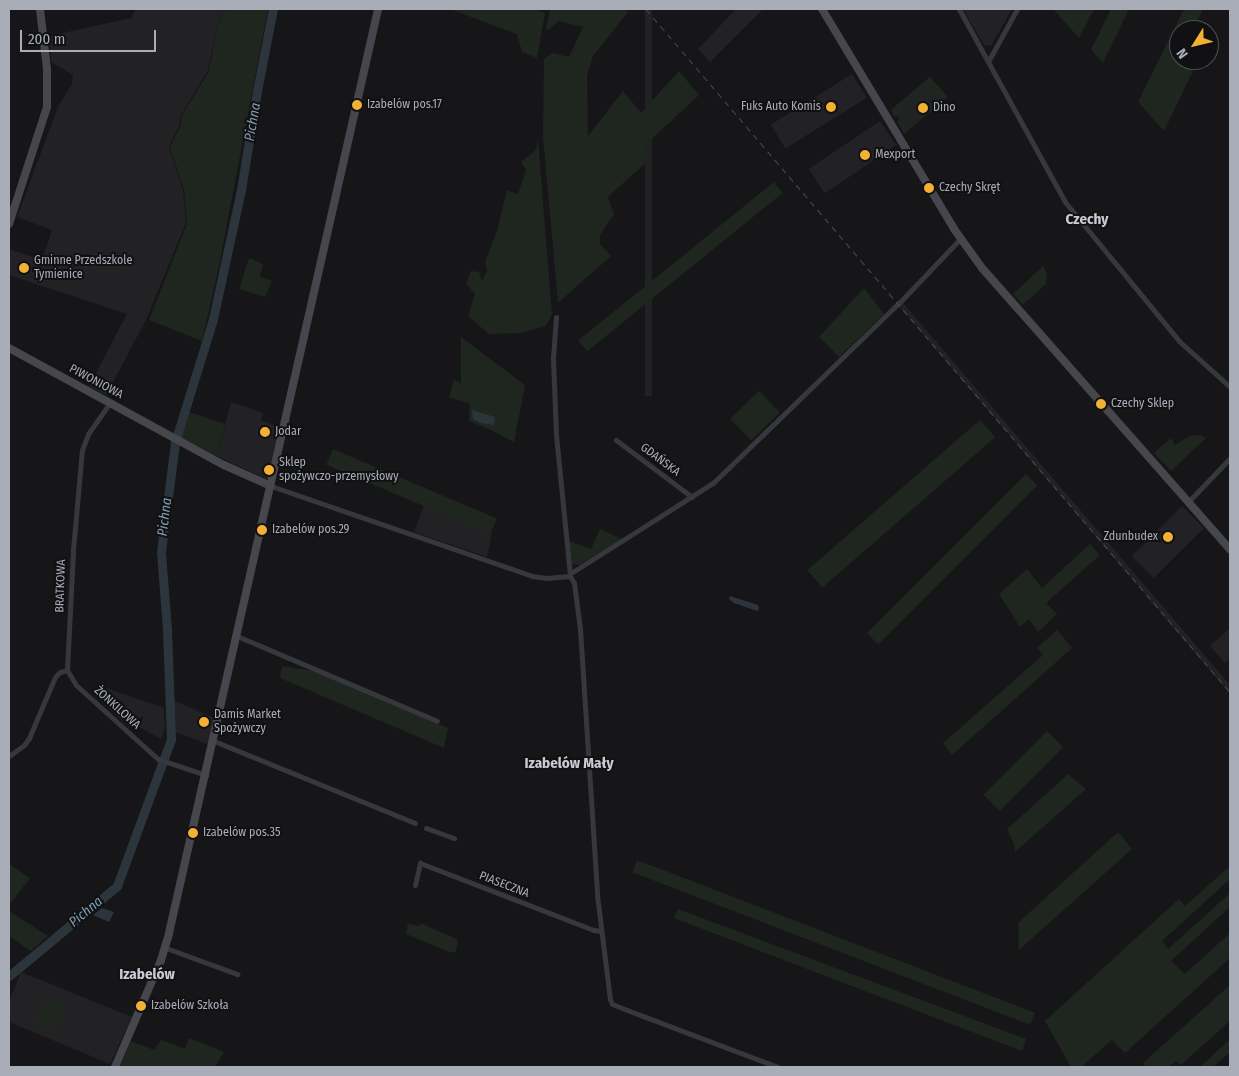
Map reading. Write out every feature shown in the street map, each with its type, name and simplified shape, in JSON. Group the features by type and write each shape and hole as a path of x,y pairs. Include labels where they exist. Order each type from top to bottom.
{"street":[{"path":"9,224 47,108 47,69 40,9"},
{"path":"115,1067 166,948 272,486 378,9"},
{"path":"822,9 960,239 1010,302 1230,549"},
{"path":"958,9 989,60 1052,180 1076,216 1179,341 1230,387"},
{"path":"989,60 1017,9"},
{"path":"272,486 524,574 546,578 570,574 692,497 724,473 898,304 960,239"},
{"path":"556,317 553,358 554,404 570,574 574,583 580,629 601,930 612,1004 778,1067"},
{"name":"PIWONIOWA","path":"9,348 224,465 272,486"},
{"name":"BRATKOWA","path":"67,670 73,550 82,450 88,434 110,402"},
{"name":"GDAŃSKA","path":"616,440 692,497"},
{"path":"1188,502 1230,458"},
{"path":"237,636 437,721"},
{"path":"9,756 24,745 29,738 55,677 60,672 67,670"},
{"name":"ŻONKILOWA","path":"67,670 76,685 158,759 206,775"},
{"path":"214,742 415,823"},
{"path":"426,828 454,838"},
{"name":"PIASECZNA","path":"415,885 420,863 594,930 601,930"},
{"path":"166,948 237,974"}],"shaded area":[{"path":"136,9 225,9 217,28 208,70 180,117 180,124 169,147 183,189 186,223 146,320 106,395 89,386 127,314 9,275 9,249 42,260 52,230 17,217 58,107 72,84 73,75 51,62 49,36 131,18"},
{"path":"225,9 268,9 219,266 202,341 149,320 187,224 184,189 170,147 181,125 181,117 209,71 217,28"},
{"path":"450,9 534,9 545,13 537,58 522,52 517,34"},
{"path":"550,9 625,9 628,12 593,56 587,76 588,136 623,91 641,113 679,71 699,95 644,146 650,159 608,197 614,214 600,235 600,244 611,256 558,303 543,137 544,59 552,53 569,57 583,27 559,21 548,30 546,29"},
{"path":"645,9 652,9 652,396 645,396"},
{"path":"736,9 763,9 710,62 698,49"},
{"path":"963,9 1012,9 991,46 984,45"},
{"path":"1053,9 1094,9 1079,38"},
{"path":"1111,9 1129,9 1103,63 1091,50"},
{"path":"1184,9 1203,9 1198,20 1179,20"},
{"path":"1169,39 1169,70 1193,71 1164,131 1138,102"},
{"path":"852,74 867,98 785,149 771,125"},
{"path":"930,77 947,97 908,129 892,109"},
{"path":"930,77 948,97 904,134 897,121 900,119 909,128 938,101 931,90 925,89 911,102 908,100 901,106 901,111 896,116 894,117 891,110"},
{"path":"880,121 896,145 825,193 809,169"},
{"path":"538,139 552,314 546,326 520,333 489,334 468,316 475,294 466,283 471,271 479,272 482,281 487,271 485,262 497,231 507,190 518,194 526,170 521,162 536,150"},
{"path":"774,182 783,193 587,351 578,341"},
{"path":"249,258 263,264 260,277 272,281 265,297 239,289"},
{"path":"1043,266 1047,273 1046,284 1023,305 1013,294"},
{"path":"864,288 884,314 839,357 819,337"},
{"path":"903,303 1230,685 1230,694 899,306"},
{"path":"461,337 525,385 514,442 469,421 470,404 449,397 454,380 461,383"},
{"path":"759,391 780,413 751,440 730,419"},
{"path":"231,402 263,413 261,420 279,427 269,478 266,479 217,456"},
{"path":"472,410 495,417 494,425 480,423 473,419"},
{"path":"187,411 225,424 217,456 180,437"},
{"path":"980,420 995,437 822,588 807,570"},
{"path":"1201,435 1206,438 1171,471 1154,453 1171,438 1175,445 1190,436"},
{"path":"333,449 497,519 490,534 326,465"},
{"path":"1026,474 1037,485 878,644 867,633"},
{"path":"424,505 492,533 487,557 414,532"},
{"path":"1182,506 1204,528 1154,578 1132,556"},
{"path":"600,529 622,539 579,565 572,564 569,541 591,549"},
{"path":"1090,544 1100,555 1046,603 1057,614 1038,632 1029,619 1020,627 999,594 1027,569 1042,588"},
{"path":"730,596 758,605 759,609 757,611 734,603 729,599"},
{"path":"1230,628 1230,658 1225,663 1210,646"},
{"path":"1057,630 1072,648 952,755 943,743 1043,655 1037,648"},
{"path":"282,666 314,671 448,728 444,748 280,678"},
{"path":"103,687 164,708 165,729 161,739 137,726 130,728 102,702"},
{"path":"171,699 214,718 208,744 172,731"},
{"path":"1047,731 1063,747 1000,811 983,795"},
{"path":"1068,774 1086,789 1015,852 1014,844 1007,829"},
{"path":"1118,832 1132,849 1019,950 1018,923"},
{"path":"637,860 1035,1013 1030,1025 632,872"},
{"path":"9,864 30,878 9,905"},
{"path":"1230,866 1230,879 1162,941 1168,949 1230,893 1230,907 1171,961 1185,974 1230,933 1230,958 1125,1053 1112,1040 1081,1067 1071,1067 1045,1021 1179,899 1185,906"},
{"path":"102,908 114,912 109,922 93,915"},
{"path":"678,909 1026,1039 1022,1051 674,918"},
{"path":"9,911 48,936 31,951 9,936"},
{"path":"408,923 417,926 423,924 458,940 456,951 452,953 406,934"},
{"path":"21,972 132,1017 110,1064 9,1022 9,1001"},
{"path":"1230,985 1230,1021 1181,1065 1176,1061 1168,1067 1146,1067 1143,1063"},
{"path":"45,997 65,1006 53,1033 33,1024"},
{"path":"189,1038 224,1052 215,1067 120,1067 131,1041 154,1050 161,1040 185,1049"},
{"path":"1230,1039 1230,1052 1213,1067 1200,1067"}],"waterway":[{"name":"Pichna","path":"9,976 117,886 171,739 167,630 161,552 175,442 213,319 241,190 273,9"}],"railway":[{"path":"646,9 1230,692"}],"place":[{"name":"Izabelów pos.17","path":"357,105"},
{"name":"Fuks Auto Komis","path":"831,107"},
{"name":"Dino","path":"923,108"},
{"name":"Mexport","path":"865,155"},
{"name":"Czechy Skręt","path":"929,188"},
{"name":"Gminne Przedszkole Tymienice","path":"24,268"},
{"name":"Czechy Sklep","path":"1101,404"},
{"name":"Jodar","path":"265,432"},
{"name":"Sklep spożywczo-przemysłowy","path":"269,470"},
{"name":"Izabelów pos.29","path":"262,530"},
{"name":"Zdunbudex","path":"1168,537"},
{"name":"Damis Market Spożywczy","path":"204,722"},
{"name":"Izabelów pos.35","path":"193,833"},
{"name":"Izabelów Szkoła","path":"141,1006"}],"district":[{"name":"Czechy","path":"1087,220"},
{"name":"Izabelów Mały","path":"569,764"},
{"name":"Izabelów","path":"147,975"}]}
